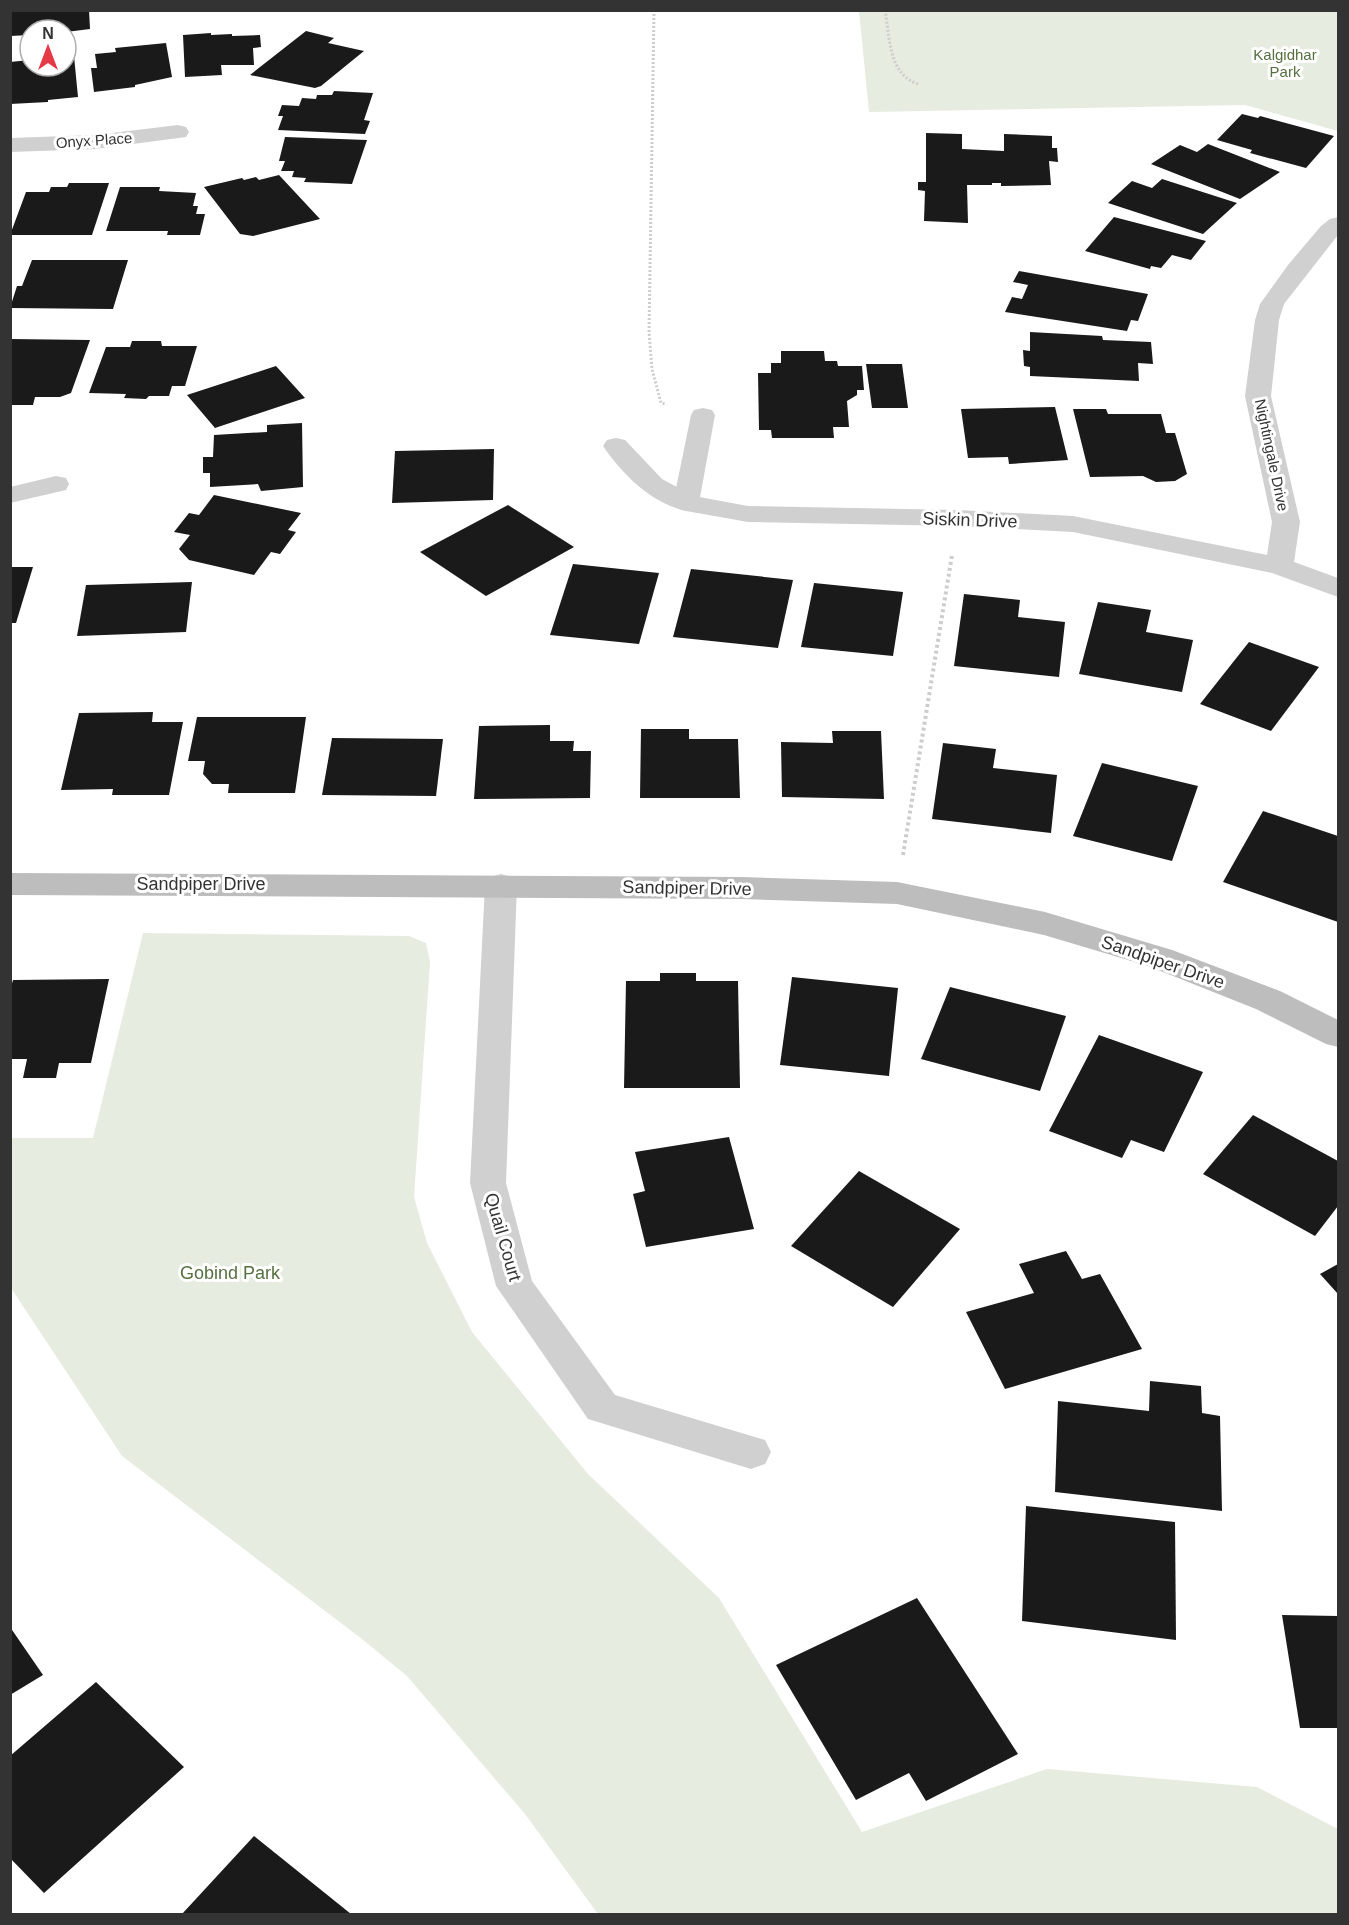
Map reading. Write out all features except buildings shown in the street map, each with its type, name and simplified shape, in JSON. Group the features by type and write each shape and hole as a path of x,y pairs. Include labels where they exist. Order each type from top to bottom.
{"street":[{"name":"Onyx Place","path":"10,144 95,142 178,132"},
{"name":"Nightingale Drive","path":"1279,566 1286,522 1258,396 1267,320 1272,304 1297,270 1329,231 1338,224"},
{"name":"Siskin Drive","path":"616,446 652,485 686,503 748,514 958,518 1073,524 1279,566 1338,588"},
{"path":"10,495 56,484"},
{"name":"Sandpiper Drive","path":"10,884 501,885 742,888 897,894 1045,924 1160,958 1268,1000 1338,1035"},
{"name":"Quail Court","path":"501,885 488,1183 515,1286 603,1407 751,1452"}],"lane":[{"path":"686,503 703,415"}],"path":[{"path":"654,10 649,332 652,369 661,403 703,415"},
{"path":"885,10 895,65 906,80 918,84"},
{"path":"897,894 958,518"}],"green space":[{"name":"Kalgidhar Park","path":"859,11 1338,11 1338,131 1245,105 869,112"},
{"name":"Gobind Park","path":"143,933 409,936 426,943 430,962 414,1197 427,1243 472,1332 588,1474 719,1598 862,1832 1047,1769 1257,1787 1338,1829 1338,1914 598,1914 525,1814 407,1676 122,1456 11,1288 11,1138 93,1138"}]}
